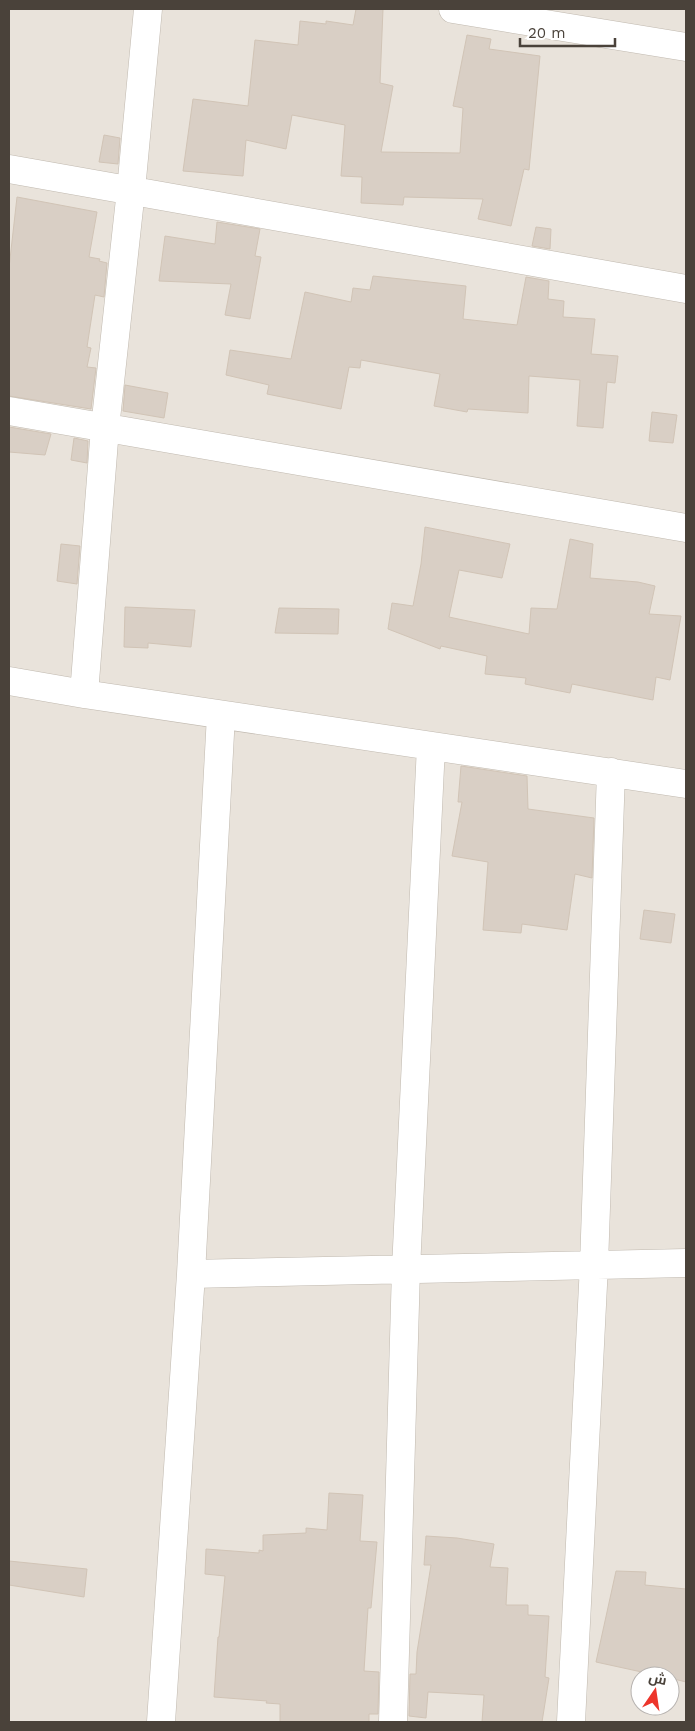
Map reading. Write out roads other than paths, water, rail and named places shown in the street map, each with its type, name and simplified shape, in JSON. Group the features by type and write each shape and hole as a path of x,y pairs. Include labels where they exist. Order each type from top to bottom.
{"street":[{"path":"84,694 105,428 131,190 148,9"},
{"path":"453,9 686,47"},
{"path":"9,169 686,289"},
{"path":"9,411 686,528"},
{"path":"9,681 221,715 686,784"},
{"path":"161,1722 191,1274 221,715"},
{"path":"393,1722 406,1269 431,746"},
{"path":"571,1722 594,1265 612,772"},
{"path":"191,1274 686,1263"}]}
